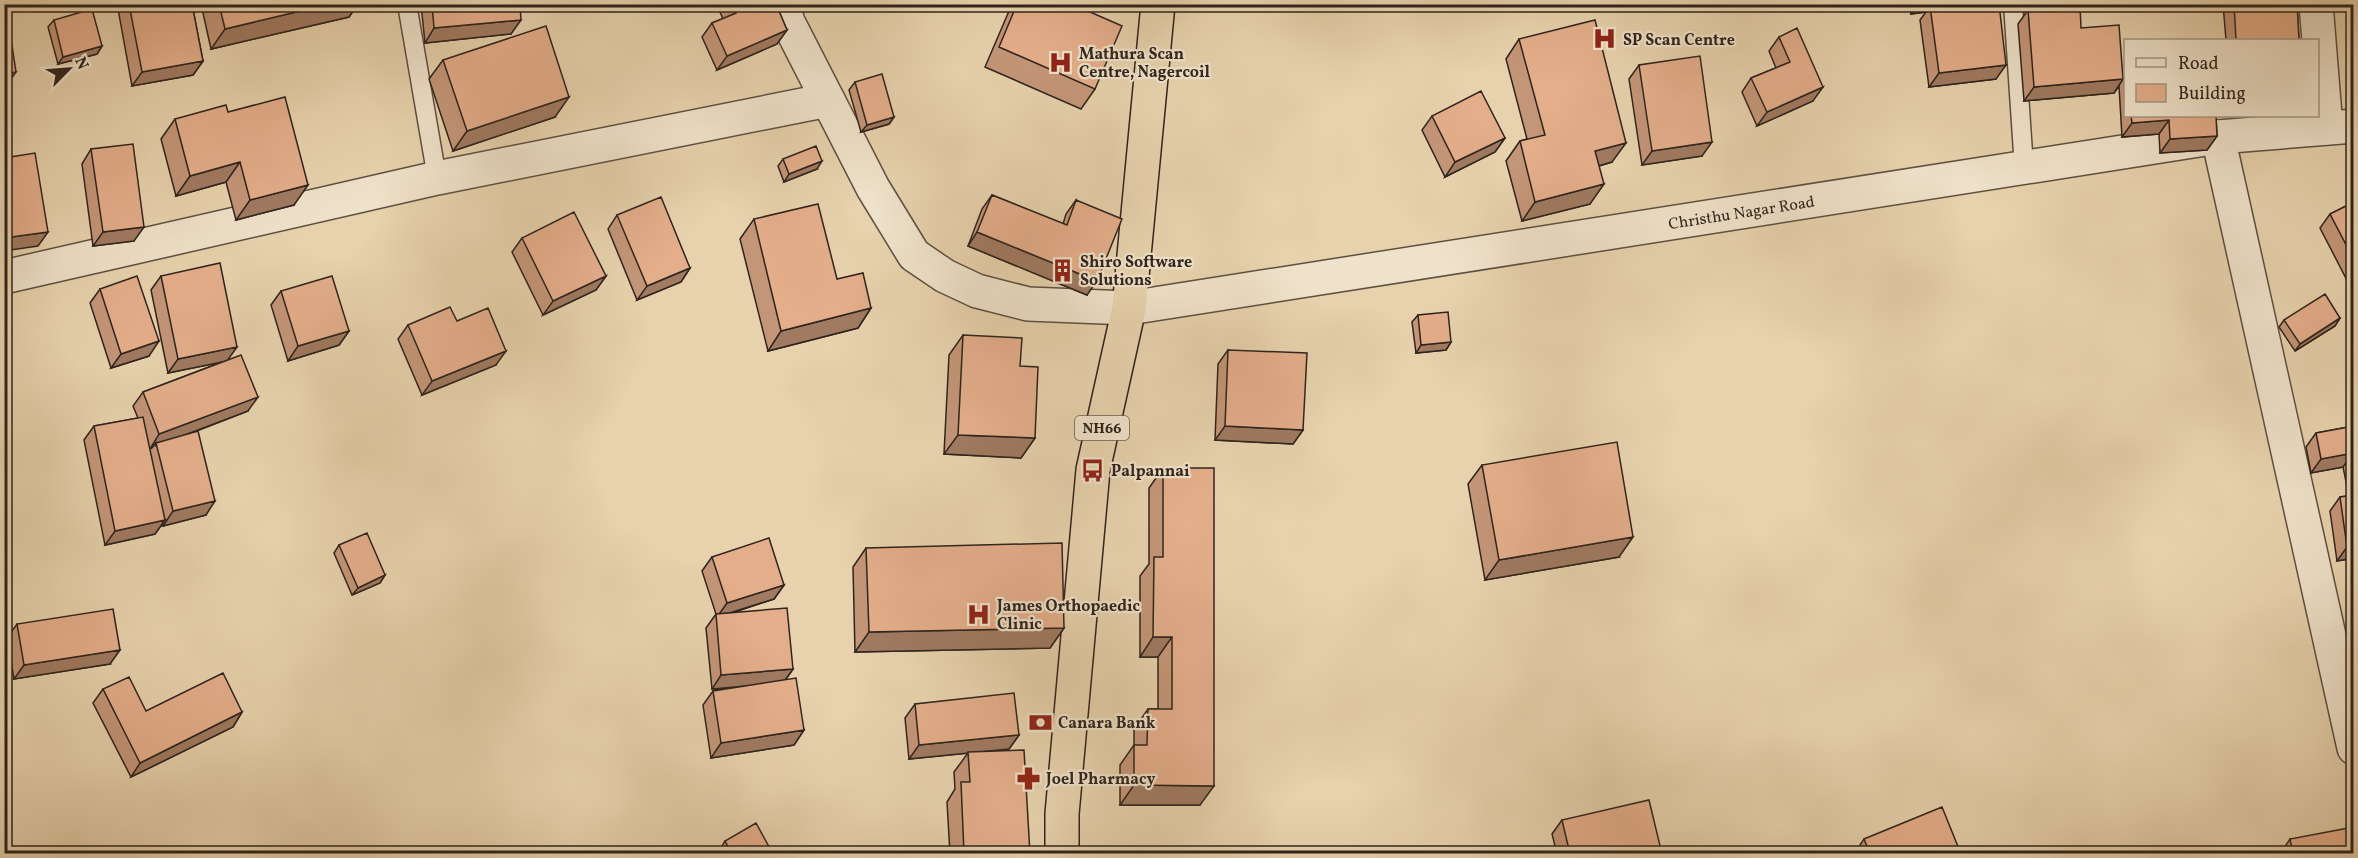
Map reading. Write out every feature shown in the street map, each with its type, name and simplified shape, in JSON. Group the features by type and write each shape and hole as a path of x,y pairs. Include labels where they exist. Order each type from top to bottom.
{"highway":[{"name":"NH66","path":"1062,854 1062,814 1093,470 1129,309 1158,4"}],"street":[{"name":"Christhu Nagar Road","path":"783,4 788,22 873,188 914,255 945,276 977,291 1028,304 1129,309 2218,137 2340,127"},
{"path":"2316,4 2340,127"},
{"path":"4,277 437,178 828,100"},
{"path":"2218,137 2354,748"}],"lane":[{"path":"407,4 437,178"},
{"path":"2013,4 2024,168"}],"building":[{"path":"129,4 192,4 203,61 142,72"},
{"path":"219,4 330,4 225,29"},
{"path":"432,4 520,4 521,20 434,28"},
{"path":"732,4 776,4 787,30 727,56 712,23 736,13"},
{"path":"1017,4 1072,4 1122,26 1095,89 999,47"},
{"path":"1999,4 2006,65 1939,73 1930,6"},
{"path":"2234,4 2297,4 2299,39 2236,39"},
{"path":"2080,6 2081,28 2119,25 2123,79 2034,87 2028,10"},
{"path":"92,9 102,46 63,57 54,20"},
{"path":"8,19 16,72 4,74 4,20"},
{"path":"1595,20 1626,143 1595,151 1604,184 1535,202 1520,141 1545,135 1519,39"},
{"path":"546,26 569,97 467,131 443,60"},
{"path":"1797,28 1823,87 1767,112 1751,78 1790,62 1779,37"},
{"path":"1700,56 1712,142 1652,151 1639,65"},
{"path":"882,74 894,117 867,125 855,82"},
{"path":"1481,91 1505,138 1455,162 1432,116"},
{"path":"285,97 308,185 250,200 240,162 190,176 175,119 226,105 228,112"},
{"path":"2131,117 2216,117 2217,136 2170,139 2169,120 2132,123"},
{"path":"133,144 144,227 103,232 91,149"},
{"path":"816,146 822,161 789,174 783,159"},
{"path":"35,153 48,232 4,238 4,158"},
{"name":"Shiro Software Solutions","path":"992,195 1067,225 1076,200 1122,219 1097,281 977,232"},
{"path":"661,197 690,268 647,286 617,215"},
{"path":"2354,202 2354,260 2330,214"},
{"path":"818,204 837,279 863,273 871,308 781,331 754,219"},
{"path":"574,212 606,276 553,301 522,238"},
{"path":"220,263 237,347 178,359 161,276"},
{"path":"137,276 159,341 121,354 100,289"},
{"path":"332,276 349,331 298,346 281,291"},
{"path":"2325,294 2340,318 2300,344 2284,320"},
{"path":"450,307 457,321 488,308 506,351 432,381 408,325"},
{"path":"1448,312 1451,342 1421,345 1418,315"},
{"path":"963,335 1022,338 1020,366 1038,367 1035,438 958,435"},
{"path":"1228,350 1307,353 1303,430 1225,426"},
{"path":"241,355 258,397 159,434 143,392"},
{"path":"143,417 165,520 115,531 94,426"},
{"path":"2354,426 2354,456 2353,453 2321,459 2316,433"},
{"path":"198,431 215,501 173,511 156,443"},
{"path":"1617,442 1633,537 1499,560 1482,465"},
{"path":"1163,468 1214,468 1214,786 1134,785 1134,745 1147,745 1148,709 1172,709 1172,637 1153,637 1154,557 1163,557"},
{"path":"2354,495 2354,546 2347,547 2340,497"},
{"path":"367,533 385,575 358,588 339,545"},
{"path":"769,538 784,585 727,603 712,557"},
{"path":"1062,543 1064,628 869,632 866,548"},
{"path":"787,608 793,669 721,675 716,614"},
{"path":"113,609 120,650 24,665 17,624"},
{"path":"223,673 242,712 140,763 103,689 129,677 146,711"},
{"path":"796,678 804,730 721,743 713,691"},
{"path":"1014,693 1019,735 919,745 915,704"},
{"path":"1024,750 1030,854 964,854 961,782 970,782 968,752"},
{"path":"1649,800 1662,854 1570,854 1562,820"},
{"path":"1942,807 1961,854 1870,854 1864,839"},
{"path":"756,823 773,854 732,854 725,841"},
{"path":"2354,827 2354,854 2293,854 2290,839"}],"place":[{"name":"SP Scan Centre","path":"1605,39"},
{"name":"Mathura Scan Centre, Nagercoil","path":"1061,62"},
{"name":"Shiro Software Solutions","path":"1062,270"},
{"name":"Palpannai","path":"1093,470"},
{"name":"James Orthopaedic Clinic","path":"979,614"},
{"name":"Canara Bank","path":"1040,722"},
{"name":"Joel Pharmacy","path":"1028,778"}]}
